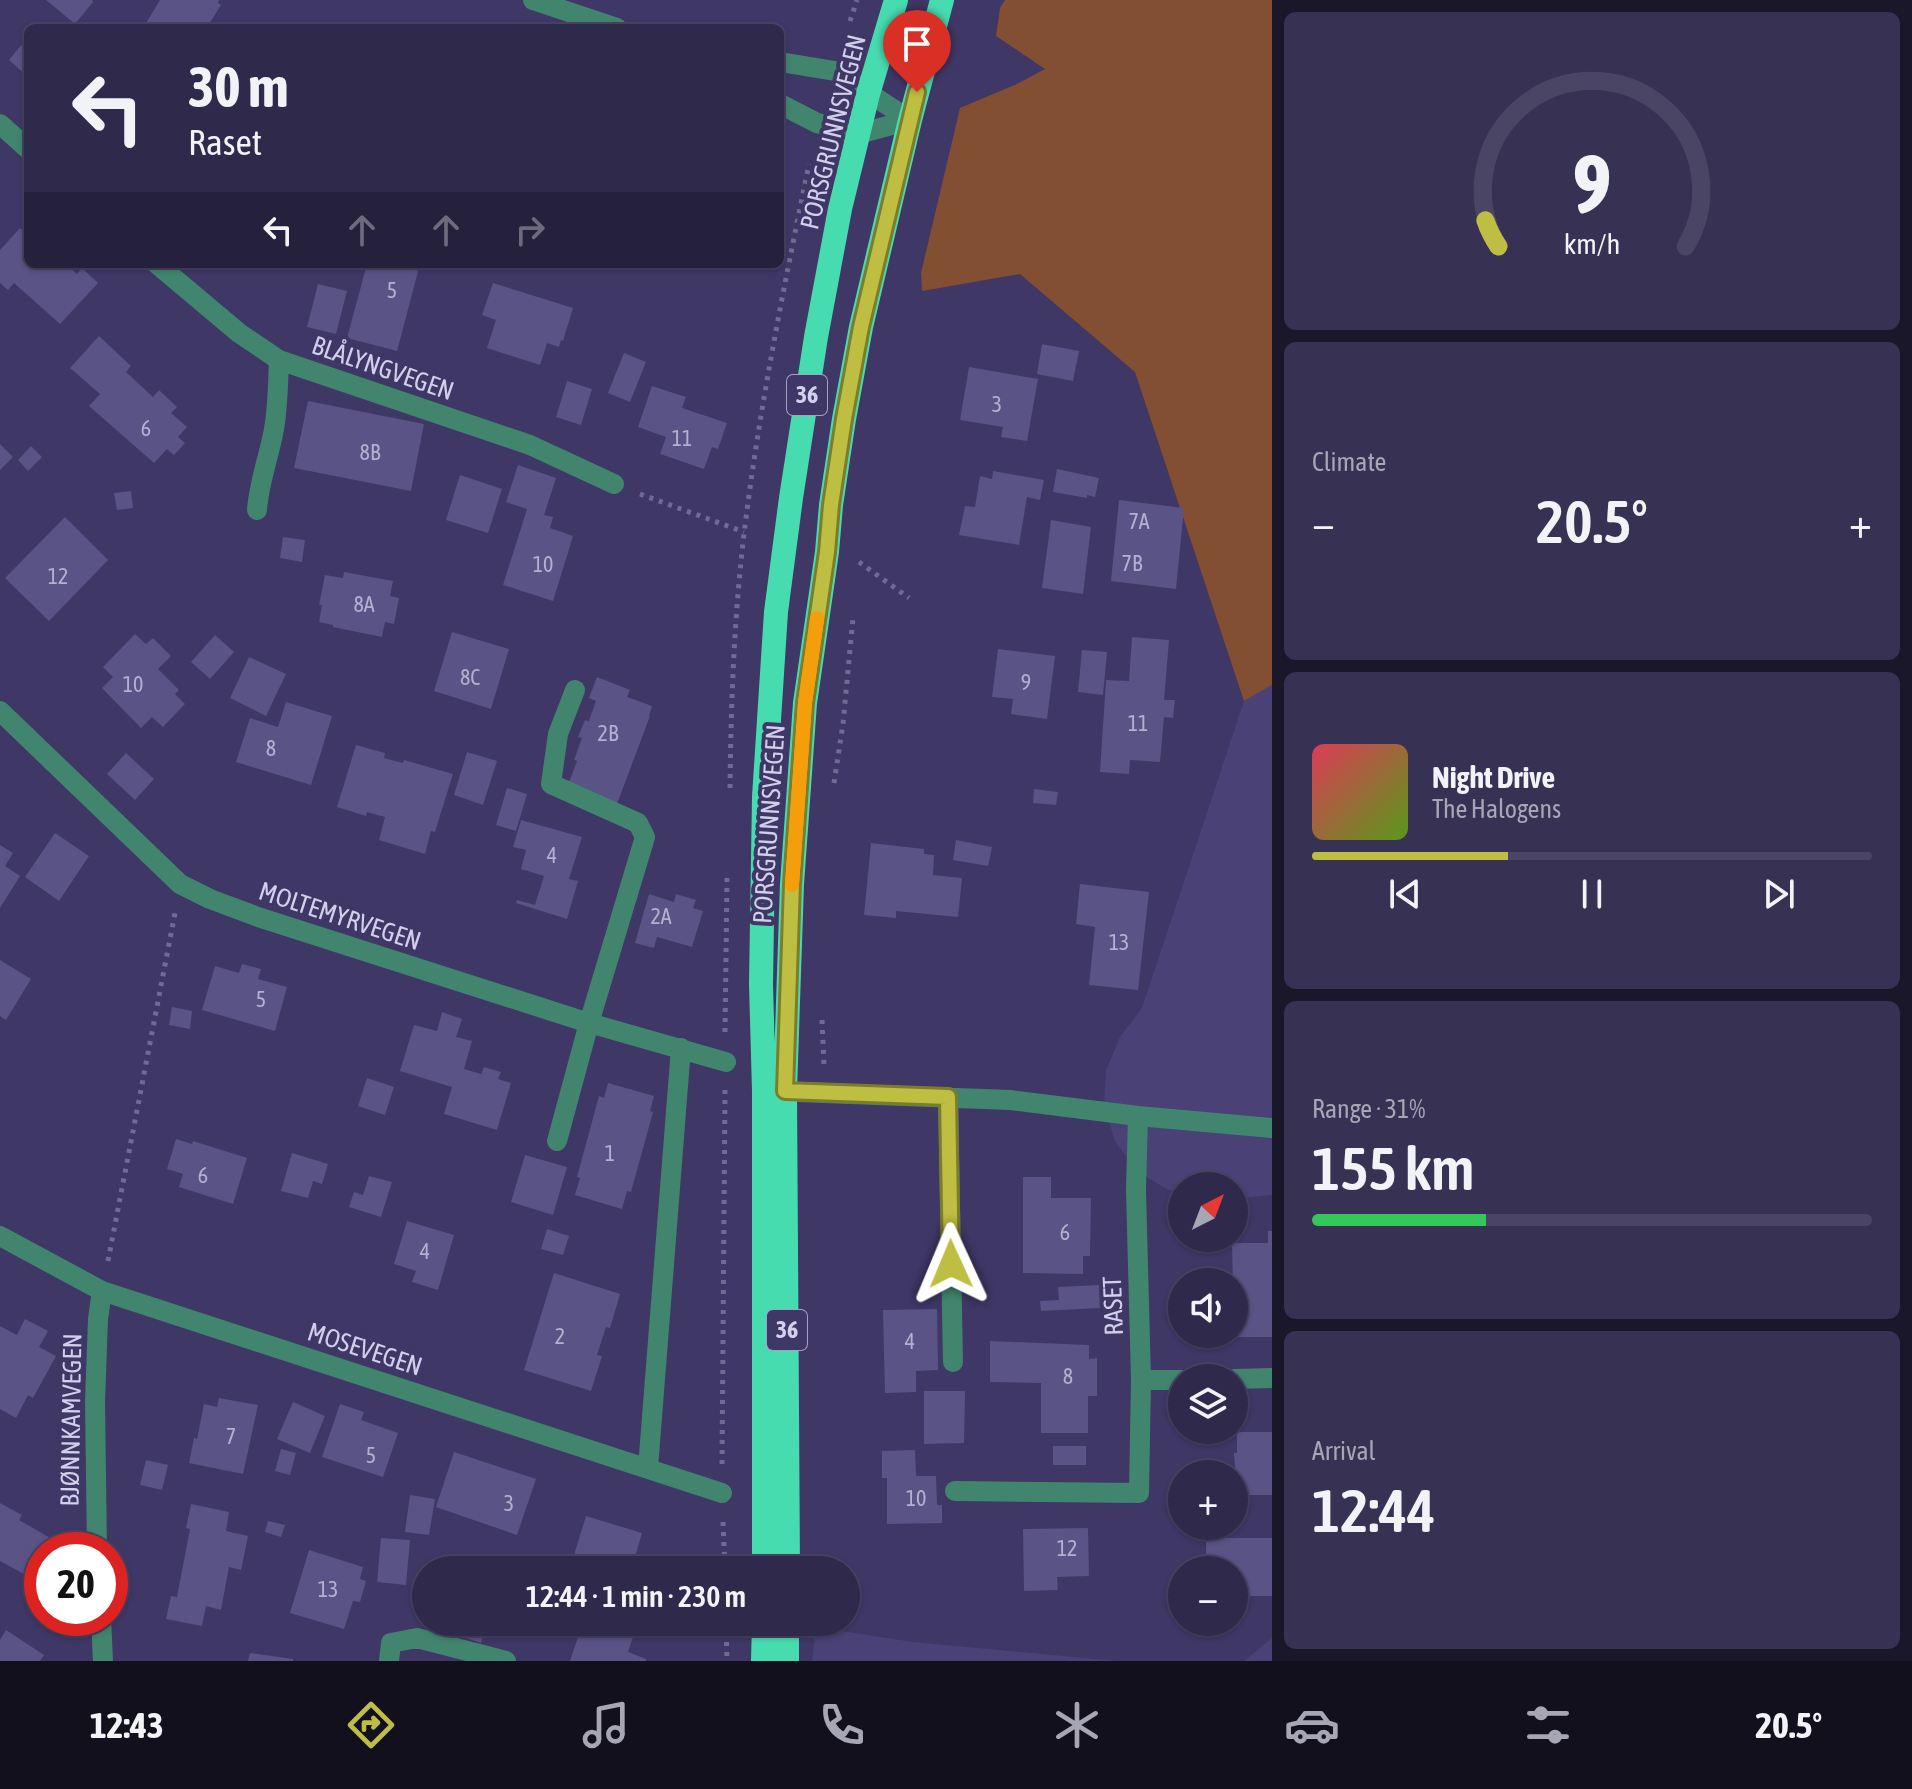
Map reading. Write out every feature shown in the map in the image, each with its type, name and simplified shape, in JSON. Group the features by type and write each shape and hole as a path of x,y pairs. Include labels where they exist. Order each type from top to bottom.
{"highway":[{"name":"PORSGRUNNSVEGEN","path":"788,1556 775,1091 761,984 764,797 776,612 816,337 840,209 868,94 896,0"},
{"name":"PORSGRUNNSVEGEN","path":"764,1556 775,1091 805,703 831,505 861,327 942,0"},
{"path":"763,1661 764,1636"},
{"path":"787,1636 787,1661"}],"street":[{"path":"533,0 605,24"},
{"path":"784,63 835,71 910,120"},
{"path":"784,106 817,123 858,134 910,120"},
{"path":"0,124 24,145"},
{"name":"BLÅLYNGVEGEN","path":"162,268 239,333 279,360 530,445 614,484"},
{"path":"257,510 258,489 277,409 279,360"},
{"path":"557,1141 645,837 638,823 551,784 558,734 575,690"},
{"name":"MOLTEMYRVEGEN","path":"0,711 180,884 210,899 589,1023 726,1062"},
{"path":"648,1468 681,1048"},
{"path":"775,1091 1010,1100 1272,1128"},
{"path":"948,1097 953,1362"},
{"name":"RASET","path":"955,1491 1139,1493 1138,1116"},
{"name":"MOSEVEGEN","path":"0,1236 102,1291 722,1493"},
{"name":"BJØNNKAMVEGEN","path":"97,1532 95,1402 102,1291"},
{"path":"1248,1379 1272,1378"},
{"path":"1141,1380 1168,1380"},
{"path":"102,1636 103,1661"},
{"path":"390,1652 417,1638 506,1661"}],"path":[{"path":"850,21 857,0"},
{"path":"614,484 744,532"},
{"path":"857,577 861,550"},
{"path":"859,562 909,598"},
{"path":"834,787 854,606"},
{"path":"102,1291 180,884"},
{"path":"822,1017 824,1093"},
{"path":"726,1636 727,1661"}],"shaded area":[{"path":"1005,0 1272,0 1272,685 1244,701 1135,372 1020,274 922,291 921,273 960,108 1045,69 996,36 1000,8"},
{"path":"1272,685 1272,1195 1248,1198 1248,1172 1168,1172 1168,1190 1137,1171 1115,1141 1104,1107 1106,1070 1120,1037 1142,1008 1244,701"},
{"path":"860,1634 913,1642 1117,1661 812,1661 815,1636"},
{"path":"1272,1638 1272,1661 1244,1661"}],"building":[{"path":"46,0 92,0 93,2 75,24"},
{"path":"160,0 219,0 221,5 209,24 145,24"},
{"path":"24,42 24,73 9,60"},
{"path":"20,228 24,231 24,268 70,268 77,274 82,268 98,283 60,324 14,283 8,290 0,283 0,250"},
{"path":"366,268 419,268 397,351 347,338"},
{"path":"493,283 573,308 563,341 559,347 547,343 540,365 487,348 496,320 482,315"},
{"path":"318,284 347,291 336,334 307,327"},
{"path":"99,336 131,366 126,372 153,397 159,390 177,407 171,413 187,427 178,437 185,443 174,455 167,449 154,463 89,406 100,394 70,368"},
{"path":"1042,344 1079,351 1073,381 1037,374"},
{"path":"624,353 646,362 630,402 608,393"},
{"path":"969,367 1038,379 1027,441 1001,437 1003,427 960,420"},
{"path":"567,381 592,389 581,425 556,417"},
{"path":"652,386 686,397 682,408 727,423 718,449 712,447 704,469 660,454 666,437 638,427"},
{"path":"308,401 424,424 411,491 294,468"},
{"path":"0,444 13,457 0,470"},
{"path":"31,446 42,457 28,471 18,460"},
{"path":"518,465 556,478 544,515 553,517 550,528 573,536 553,601 503,585 527,509 506,502"},
{"path":"1057,469 1099,478 1095,497 1053,492"},
{"path":"993,471 1044,480 1040,500 1027,497 1019,545 959,535 965,506 975,507 980,476 992,479"},
{"path":"460,475 502,489 488,533 446,520"},
{"path":"131,491 133,508 117,510 114,493"},
{"path":"1119,500 1184,508 1176,589 1111,581"},
{"path":"65,517 108,560 49,621 5,578"},
{"path":"1051,520 1091,527 1083,594 1042,588"},
{"path":"283,537 305,540 302,562 280,558"},
{"path":"344,572 393,581 390,596 399,598 394,624 385,622 382,637 319,622 325,575 343,578"},
{"path":"452,632 509,649 491,709 434,691"},
{"path":"135,634 146,644 153,638 171,656 158,669 179,690 175,694 185,704 163,727 152,717 141,728 102,688 113,677 103,667"},
{"path":"215,635 234,652 210,679 191,662"},
{"path":"1132,637 1169,640 1164,700 1175,700 1173,718 1164,717 1160,762 1130,760 1129,774 1100,772 1106,680 1129,681"},
{"path":"998,649 1055,656 1047,719 1011,714 1013,699 992,697"},
{"path":"1082,650 1107,652 1103,695 1078,692"},
{"path":"249,657 286,674 266,716 230,698"},
{"path":"597,677 630,690 627,697 652,706 617,804 568,785 582,738 578,737 585,720 589,721 596,701 589,698"},
{"path":"286,702 332,716 311,785 236,762 250,718 278,727"},
{"path":"356,745 385,753 384,758 403,763 404,760 453,774 425,854 379,840 385,817 367,812 366,816 337,807"},
{"path":"467,752 497,761 483,805 454,795"},
{"path":"126,753 154,779 135,800 107,774"},
{"path":"507,788 527,794 516,831 496,825"},
{"path":"1034,789 1058,792 1056,805 1033,803"},
{"path":"521,820 582,837 569,879 578,881 567,919 516,903 517,900 535,905 544,876 521,869 526,850 513,847"},
{"path":"55,833 89,856 59,901 25,877"},
{"path":"956,840 992,847 988,866 953,860"},
{"path":"871,843 924,849 924,854 934,855 933,875 962,878 958,917 896,911 896,918 864,915"},
{"path":"0,845 13,853 5,866 20,876 0,908"},
{"path":"1080,884 1149,892 1138,990 1089,985 1095,927 1076,924"},
{"path":"649,894 674,902 676,894 696,900 693,908 703,911 692,947 657,937 654,948 635,943"},
{"path":"0,960 31,979 6,1020 0,1016"},
{"path":"242,964 261,969 258,979 287,987 275,1031 202,1010 215,966 239,973"},
{"path":"172,1007 192,1011 190,1029 169,1025"},
{"path":"442,1012 462,1019 456,1037 472,1041 464,1069 481,1074 484,1067 501,1072 498,1079 511,1083 497,1130 444,1114 452,1087 400,1071 414,1025 437,1031"},
{"path":"367,1078 394,1087 385,1115 358,1106"},
{"path":"608,1083 654,1096 650,1111 653,1112 631,1192 627,1191 622,1209 575,1195 599,1096 604,1098"},
{"path":"176,1139 192,1144 193,1141 247,1158 233,1204 179,1187 183,1174 167,1169"},
{"path":"292,1153 328,1164 322,1184 313,1181 308,1198 281,1191"},
{"path":"525,1155 567,1167 553,1215 511,1202"},
{"path":"369,1176 392,1182 381,1217 349,1207 354,1192 363,1195"},
{"path":"1023,1177 1051,1177 1051,1198 1091,1198 1090,1256 1083,1256 1083,1274 1023,1273"},
{"path":"407,1221 454,1235 438,1290 412,1282 416,1271 394,1264"},
{"path":"547,1229 569,1236 563,1255 541,1249"},
{"path":"1268,1231 1272,1231 1272,1337 1248,1337 1248,1268 1233,1268 1232,1252 1248,1252 1248,1243 1268,1243"},
{"path":"554,1273 620,1294 610,1328 606,1327 597,1355 602,1356 591,1391 524,1370"},
{"path":"1099,1285 1100,1308 1041,1311 1040,1301 1059,1300 1058,1287"},
{"path":"937,1309 938,1370 916,1371 916,1392 885,1393 883,1310"},
{"path":"25,1319 48,1331 39,1347 56,1356 33,1398 28,1395 16,1418 0,1409 0,1326 17,1335"},
{"path":"990,1341 1089,1345 1089,1359 1097,1358 1097,1396 1088,1396 1088,1433 1041,1433 1041,1383 990,1382"},
{"path":"924,1391 965,1391 964,1443 924,1444"},
{"path":"219,1398 258,1405 243,1474 189,1463 204,1404 217,1407"},
{"path":"293,1402 325,1416 310,1453 277,1439"},
{"path":"340,1404 364,1412 361,1420 398,1433 383,1477 322,1457"},
{"path":"1248,1432 1272,1432 1272,1495 1248,1495 1248,1460 1234,1460 1234,1453 1237,1453 1237,1444 1248,1444"},
{"path":"1053,1446 1086,1446 1086,1465 1053,1465"},
{"path":"281,1449 296,1453 290,1475 275,1471"},
{"path":"915,1450 916,1476 936,1476 937,1505 942,1505 942,1523 887,1524 887,1478 882,1478 882,1451"},
{"path":"454,1452 536,1479 517,1535 436,1507"},
{"path":"146,1460 168,1465 162,1490 140,1485"},
{"path":"410,1495 435,1499 429,1535 405,1532"},
{"path":"0,1503 22,1515 19,1520 40,1532 24,1532 24,1574 0,1561"},
{"path":"191,1504 229,1512 226,1531 248,1536 241,1570 229,1567 221,1610 206,1606 202,1626 166,1619 171,1596 177,1597 190,1529 186,1528"},
{"path":"586,1516 642,1533 635,1556 574,1556"},
{"path":"268,1521 285,1525 281,1537 265,1532"},
{"path":"1088,1528 1089,1576 1057,1577 1058,1590 1024,1591 1023,1529"},
{"path":"381,1538 410,1540 406,1585 377,1582"},
{"path":"1272,1538 1272,1596 1248,1596 1248,1556 1206,1556 1206,1540"},
{"path":"309,1550 363,1567 360,1579 366,1581 360,1602 353,1601 344,1629 290,1613"},
{"path":"6,1630 44,1655 40,1661 0,1661 0,1640"},
{"path":"460,1636 483,1636 481,1643"},
{"path":"578,1636 633,1636 628,1652 646,1659 646,1661 570,1661"},
{"path":"250,1653 293,1659 293,1661 248,1661"}],"slow traffic":[{"path":"792,885 805,703 817,618"}],"route":[{"path":"917,92 861,327 831,505 805,703 797,798 785,1091 948,1097 951,1264"}]}
